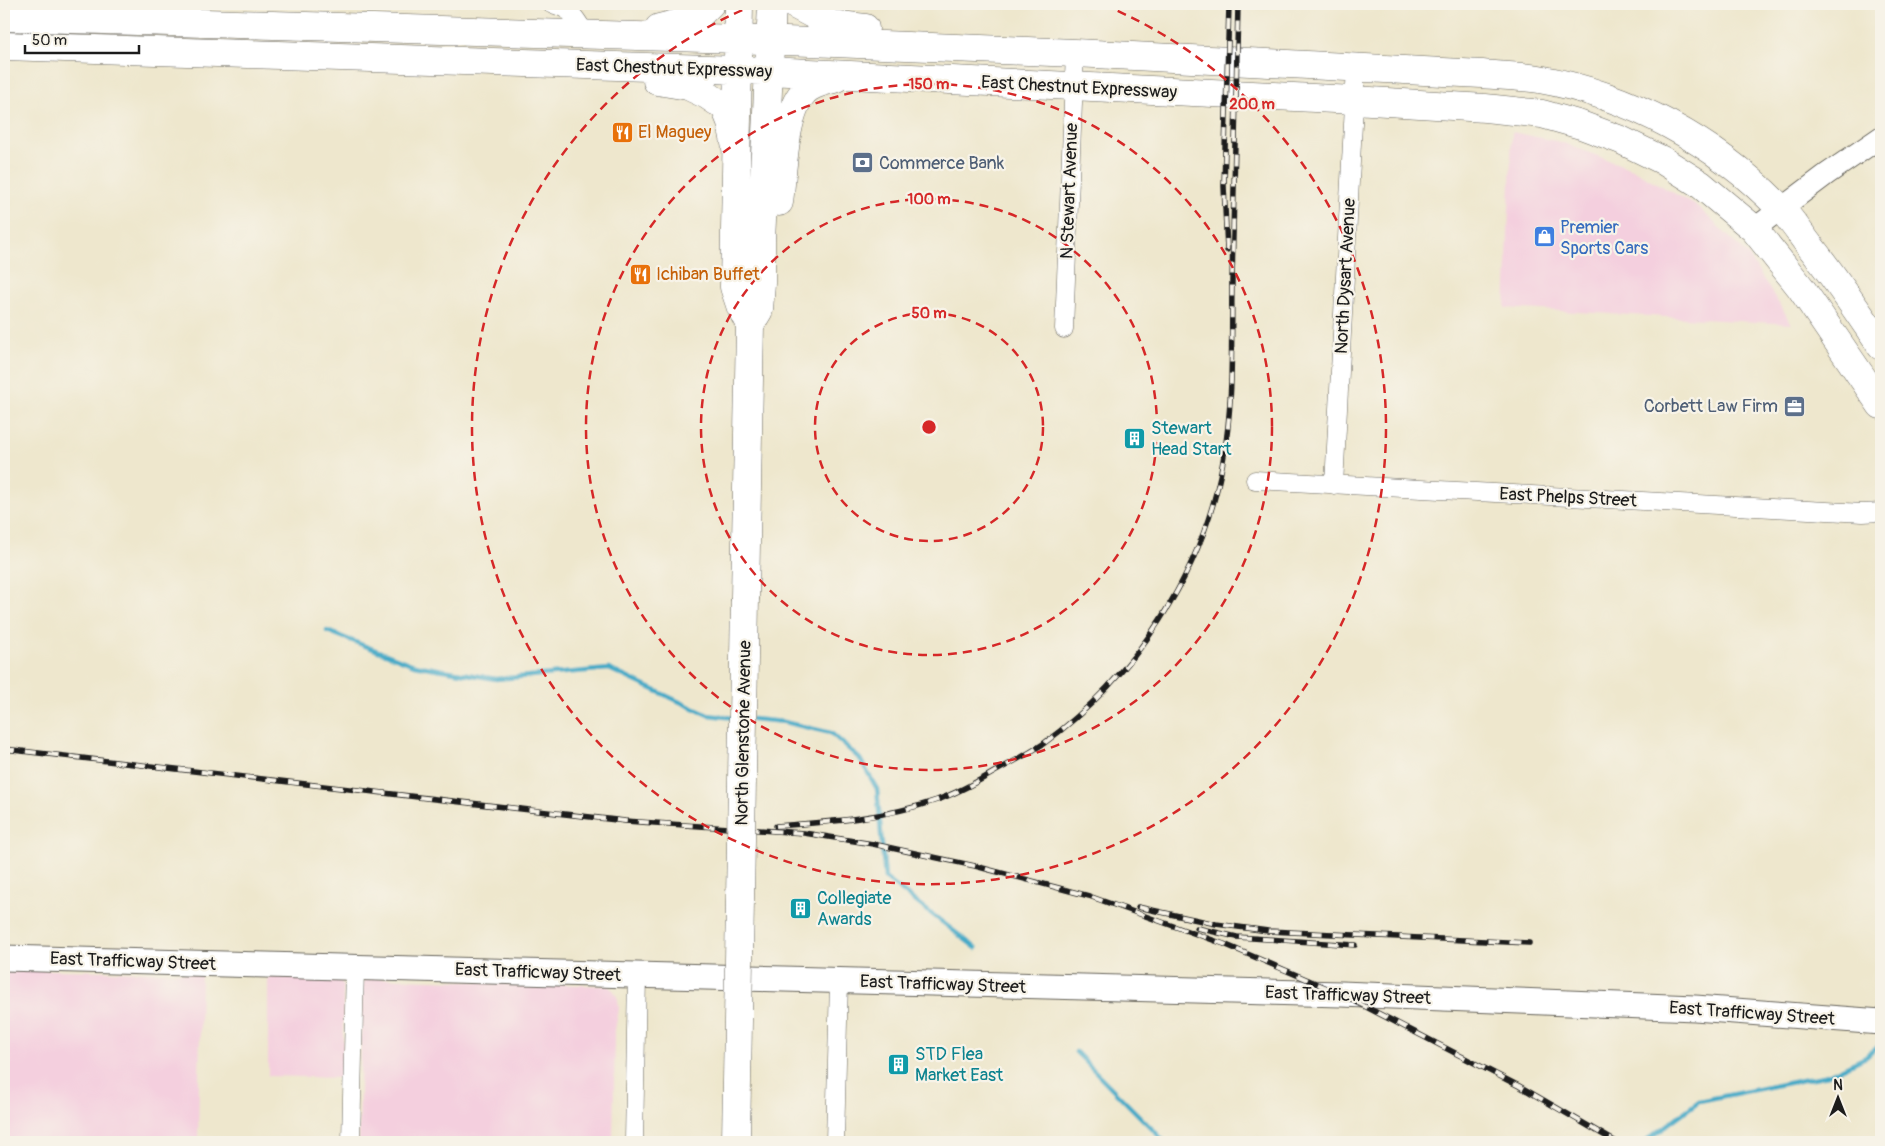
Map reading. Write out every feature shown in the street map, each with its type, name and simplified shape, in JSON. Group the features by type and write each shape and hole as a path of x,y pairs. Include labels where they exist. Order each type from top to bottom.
{"main road":[{"path":"621,36 677,25 695,19 710,4"},
{"name":"North Glenstone Avenue","path":"736,1142 750,325 741,308 734,287 739,4"},
{"name":"North Glenstone Avenue","path":"750,325 759,310 761,283 761,241 772,4"},
{"path":"793,4 831,24 1040,42 1075,53"},
{"name":"East Chestnut Expressway","path":"4,17 738,39 1075,53 1482,74 1538,79 1606,97 1652,116 1687,134 1741,172 1781,209 1832,274 1881,346"},
{"name":"East Chestnut Expressway","path":"4,46 769,71 1354,100 1485,108 1542,114 1581,125 1621,140 1662,160 1700,184 1754,229 1801,288 1881,405"},
{"path":"403,59 448,72 660,81 688,86 707,95 725,107 732,122 736,148"},
{"path":"761,283 774,240 789,123 795,103 813,85 847,75"},
{"name":"East Trafficway Street","path":"4,958 1341,994 1695,1008 1881,1022"}],"street":[{"path":"551,4 563,6 576,17 586,34"},
{"name":"N Stewart Avenue","path":"1064,329 1075,53"},
{"name":"North Dysart Avenue","path":"1334,485 1356,68"},
{"path":"1754,229 1826,174 1881,137"},
{"name":"East Phelps Street","path":"1255,480 1863,513 1881,512"},
{"path":"351,1142 355,967"},
{"path":"634,1142 637,975"},
{"path":"835,1142 839,981"}],"shaded area":[{"path":"1512,132 1561,142 1632,169 1698,207 1748,255 1792,324 1505,308"},
{"path":"4,969 201,973 198,1142 4,1142"},
{"path":"268,976 335,978 343,985 343,1078 268,1076"},
{"path":"371,978 608,986 614,991 618,999 619,1009 615,1030 613,1142 359,1142 362,986 365,980"}],"waterway":[{"path":"327,631 414,665 496,679 609,669 708,715 735,718"},
{"path":"753,719 784,722 831,733 860,759 877,789 885,878 976,948"},
{"path":"1644,1142 1699,1101 1828,1075 1866,1057 1881,1043"},
{"path":"1076,1052 1165,1142"}],"railway":[{"path":"1227,250 1224,186 1229,4"},
{"path":"776,826 878,815 937,800 982,779 1043,744 1076,717 1107,687 1135,655 1160,620 1182,583 1213,503 1227,439 1231,372 1238,4"},
{"path":"4,749 625,821 804,833 873,844 975,866 1089,896 1224,944 1341,994 1519,1086 1616,1142"},
{"path":"1138,907 1216,924 1268,931 1529,943"},
{"path":"1197,928 1237,937 1355,945"}],"place":[{"name":"El Maguey","path":"622,132"},
{"name":"Commerce Bank","path":"863,163"},
{"name":"Premier Sports Cars","path":"1544,237"},
{"name":"Ichiban Buffet","path":"640,274"},
{"name":"Corbett Law Firm","path":"1794,406"},
{"name":"Stewart Head Start","path":"1135,438"},
{"name":"Collegiate Awards","path":"801,908"},
{"name":"STD Flea Market East","path":"899,1064"}]}
